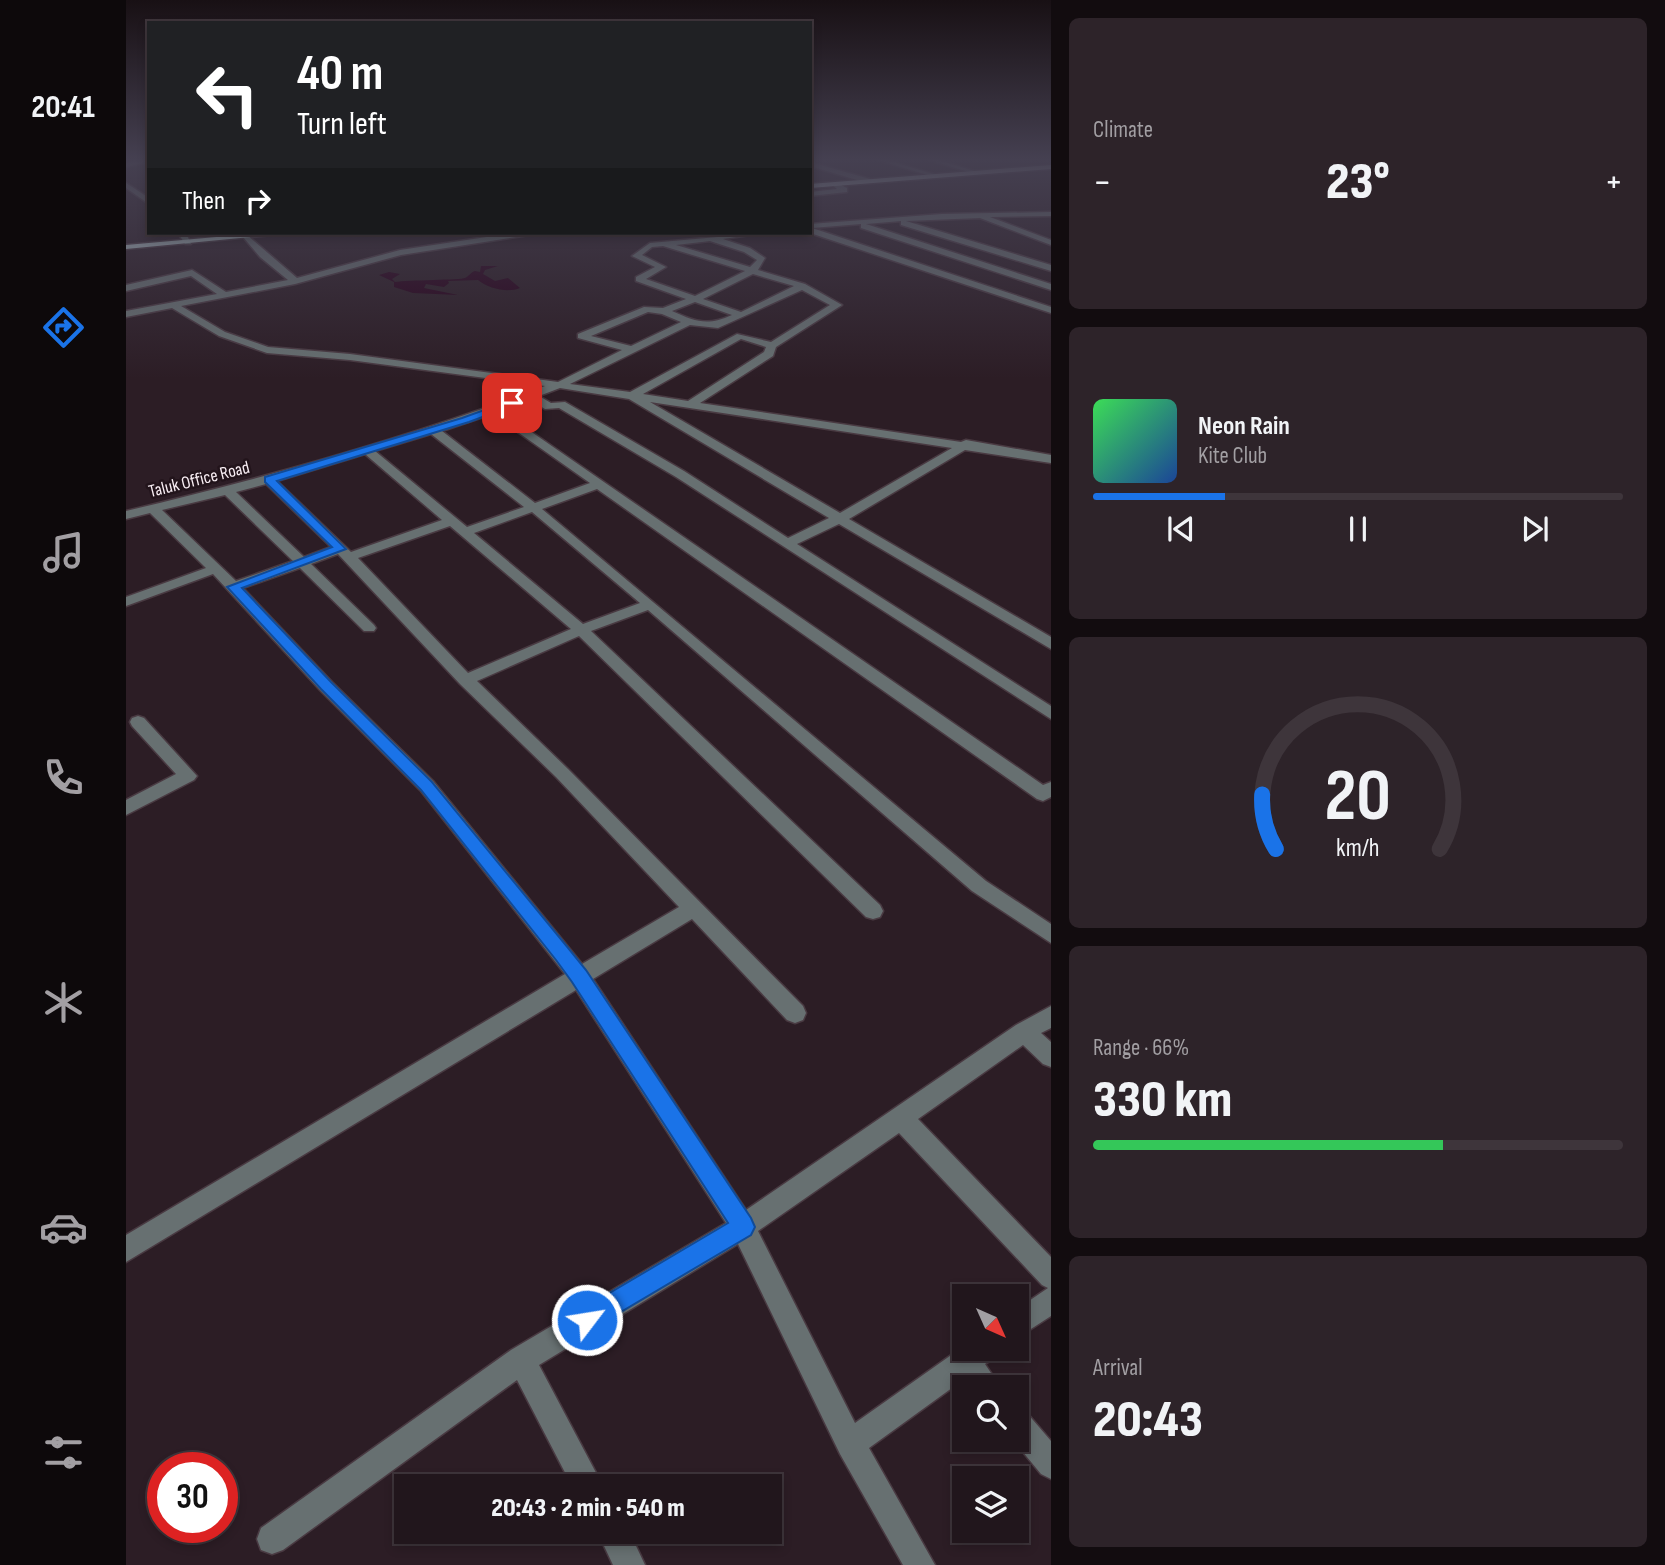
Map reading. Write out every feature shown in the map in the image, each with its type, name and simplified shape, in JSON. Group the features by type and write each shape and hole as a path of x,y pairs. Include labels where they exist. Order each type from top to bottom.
{"main road":[{"path":"126,247 233,235 268,235"}],"street":[{"path":"825,233 1051,310"},
{"path":"885,233 1051,287"},
{"path":"936,233 1051,268"},
{"path":"1025,233 1051,243"},
{"path":"183,235 188,242"},
{"path":"126,314 295,281 400,253 516,235"},
{"path":"734,235 650,245 635,256 662,267 639,279 741,316"},
{"path":"247,237 263,255 295,281"},
{"path":"664,311 698,299 750,271 762,260 747,250 710,237"},
{"path":"665,244 802,286 837,304 772,345 769,355 691,404"},
{"path":"126,288 192,273 225,295"},
{"path":"632,350 580,336 647,309 664,311 690,323 715,326 802,286"},
{"path":"176,306 222,334 267,350 350,357 559,385 966,444 1051,459"},
{"name":"Taluk Office Road","path":"126,515 269,480 493,410 559,385 690,323"},
{"path":"632,396 740,336 772,345"},
{"path":"531,396 549,407 561,404 788,543 1051,714"},
{"path":"632,396 842,517 1051,644"},
{"path":"493,410 1032,786 1044,794 1051,789"},
{"path":"433,430 534,508 650,604 979,886 1051,935"},
{"path":"788,543 842,517 966,444"},
{"path":"367,450 581,630 873,911"},
{"path":"269,480 345,553 466,680 562,773 795,1013"},
{"path":"465,532 599,484"},
{"path":"228,491 369,628"},
{"path":"153,509 234,587 326,686 427,786 579,976 743,1227 850,1444 920,1565"},
{"path":"234,587 302,562 345,553 452,521"},
{"path":"126,602 215,569"},
{"path":"466,680 581,630 650,604"},
{"path":"126,808 188,776 138,722"},
{"path":"126,1249 694,908"},
{"path":"272,1539 521,1360 743,1227 1051,1016"},
{"path":"1024,1032 1051,1057"},
{"path":"900,1117 1051,1276"},
{"path":"1029,1316 1051,1300"},
{"path":"521,1360 582,1474"},
{"path":"850,1444 966,1362"},
{"path":"1029,1437 1051,1464"},
{"path":"619,1544 630,1565"}],"shaded area":[{"path":"481,266 498,266 485,270 483,274 495,281 508,278 520,288 499,289 478,280 448,281 444,287 426,284 424,288 458,295 413,293 394,287 394,282 379,275 389,272 400,274 392,279 395,282 461,279 475,271 480,272"}],"route":[{"path":"512,403 466,420 269,480 340,549 234,587 326,686 427,786 579,976 743,1227 587,1320"}]}
